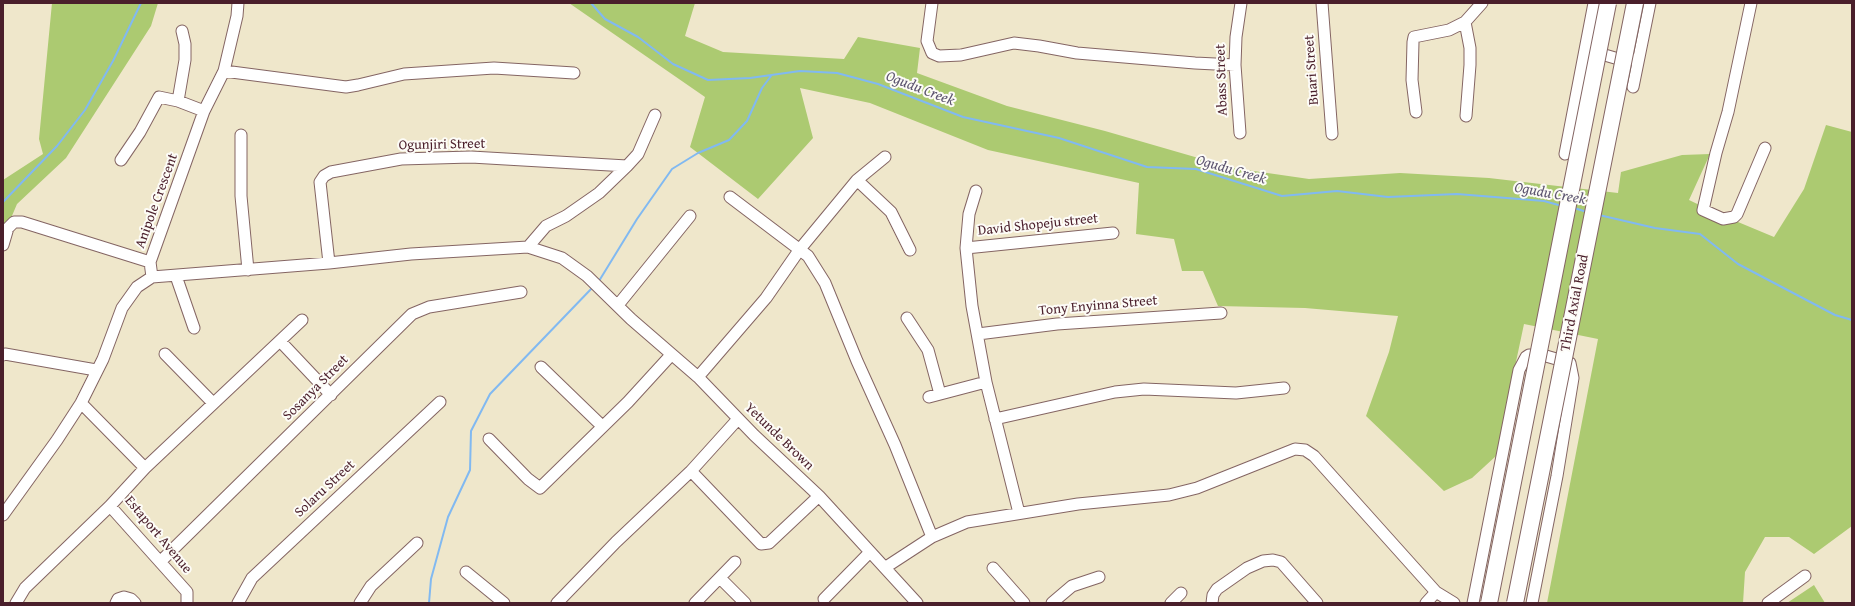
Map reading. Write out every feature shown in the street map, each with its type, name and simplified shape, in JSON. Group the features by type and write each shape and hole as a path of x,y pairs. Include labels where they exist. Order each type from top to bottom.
{"highway":[{"name":"Third Axial Road","path":"1489,603 1608,3"},
{"name":"Third Axial Road","path":"1515,603 1635,3"}],"street":[{"name":"Anipole Crescent","path":"152,277 150,262 204,111 224,72 237,16 238,3"},
{"path":"932,3 927,41 932,54 939,56 961,55 1014,43 1077,53 1235,65"},
{"name":"Abass Street","path":"1240,133 1235,65 1236,37 1241,3"},
{"name":"Buari Street","path":"1322,3 1332,134"},
{"path":"1416,112 1412,80 1414,37 1449,30 1465,22 1482,3"},
{"path":"1565,154 1594,3"},
{"path":"1633,87 1650,3"},
{"path":"1750,3 1728,112 1716,153 1703,210 1723,219 1734,217 1737,214 1765,148"},
{"path":"1465,22 1470,48 1466,116"},
{"path":"178,101 185,60 185,44 182,31"},
{"path":"1586,48 1615,58 1631,59 1639,57"},
{"path":"224,72 346,87 404,74 494,68 574,73"},
{"path":"121,160 140,132 159,97 178,101 204,111"},
{"path":"3,515 57,440 81,403 96,370 103,359 122,308 137,287 152,277 329,263 411,254 528,247 546,226 566,216 599,193 627,166 638,154 655,115"},
{"path":"241,135 241,196 248,270"},
{"path":"698,377 766,298 800,249 858,180 885,157"},
{"name":"Ogunjiri Street","path":"329,263 320,182 324,176 331,172 409,158 471,158 627,166"},
{"path":"858,180 895,218 910,250"},
{"path":"976,191 969,214 966,248 972,306 986,382 1019,513"},
{"path":"730,196 808,256 824,283 895,445 932,537"},
{"path":"616,303 690,216"},
{"path":"3,245 8,228 14,222 22,222 150,262"},
{"name":"David Shopeju street","path":"966,248 1113,233"},
{"name":"Yetunde Brown","path":"528,247 562,258 587,276 671,355 698,377 738,419 819,496 870,552 886,567 917,603"},
{"path":"176,276 194,328"},
{"name":"Sosanya Street","path":"160,562 412,314 429,306 521,292"},
{"name":"Tony Enyinna Street","path":"978,334 1057,324 1221,314"},
{"path":"907,318 928,350 934,395 986,382"},
{"name":"Estaport Avenue","path":"187,603 187,592 110,506 145,468 302,320"},
{"path":"280,341 331,395"},
{"path":"3,355 5,354 96,370"},
{"path":"165,354 213,403"},
{"path":"489,439 540,488 671,355"},
{"path":"1473,603 1519,370 1526,357 1529,355 1546,356 1570,363 1573,378 1557,476 1532,603"},
{"path":"541,367 602,426"},
{"path":"995,419 1122,392 1144,389 1236,393 1284,388"},
{"name":"Solaru Street","path":"238,603 252,578 440,402"},
{"path":"81,403 145,468"},
{"path":"557,603 616,542 691,470 738,419"},
{"path":"886,567 932,537 967,522 1078,504 1169,496 1197,488 1295,449 1305,450 1314,456 1356,501 1436,592 1454,603"},
{"path":"691,470 761,544 769,543 819,496"},
{"path":"16,603 25,588 110,506"},
{"path":"360,603 371,586 417,543"},
{"path":"824,599 870,552"},
{"path":"1212,603 1213,595 1217,589 1247,568 1263,561 1273,560 1281,562 1318,603"},
{"path":"695,603 735,562"},
{"path":"993,568 1024,603"},
{"path":"466,572 504,603"},
{"path":"1768,603 1806,576"},
{"path":"1052,603 1072,586 1099,577"},
{"path":"720,578 745,603"},
{"path":"1426,603 1436,592"},
{"path":"1171,603 1181,593"},
{"path":"116,603 118,599 124,597 131,598 135,603"}],"green space":[{"path":"52,3 158,3 151,26 66,158 17,204 3,237 3,180 43,154 39,139"},
{"path":"569,3 695,3 685,36 723,52 844,59 858,37 920,48 917,73 1007,106 1105,131 1233,168 1309,179 1400,173 1489,178 1618,193 1621,172 1682,155 1710,154 1689,200 1774,237 1804,189 1826,125 1852,132 1852,526 1814,554 1789,537 1765,537 1745,572 1743,603 1547,603 1598,339 1524,324 1496,456 1472,478 1444,491 1366,416 1389,352 1398,316 1305,308 1218,306 1203,271 1182,271 1174,239 1136,234 1139,183 988,150 870,103 800,88 813,138 758,199 690,147 705,97"},
{"path":"1814,585 1825,603 1787,603"}],"waterway":[{"path":"3,202 57,146 85,110 113,61 141,3"},
{"name":"Ogudu Creek","path":"591,3 605,19 638,37 673,64 708,80 750,78 800,71 837,73 878,84 963,117 1059,138 1147,167 1196,169 1282,196 1337,191 1388,197 1457,194 1544,201 1562,206"},
{"path":"599,281 637,219 672,169 698,153 729,140 747,121 762,88 771,76"},
{"name":"Ogudu Creek","path":"1574,208 1587,212"},
{"name":"Ogudu Creek","path":"1599,215 1655,228 1700,234 1738,264 1835,315 1852,320"},
{"path":"429,603 431,579 448,517 470,470 471,431 490,394 593,287"}]}
